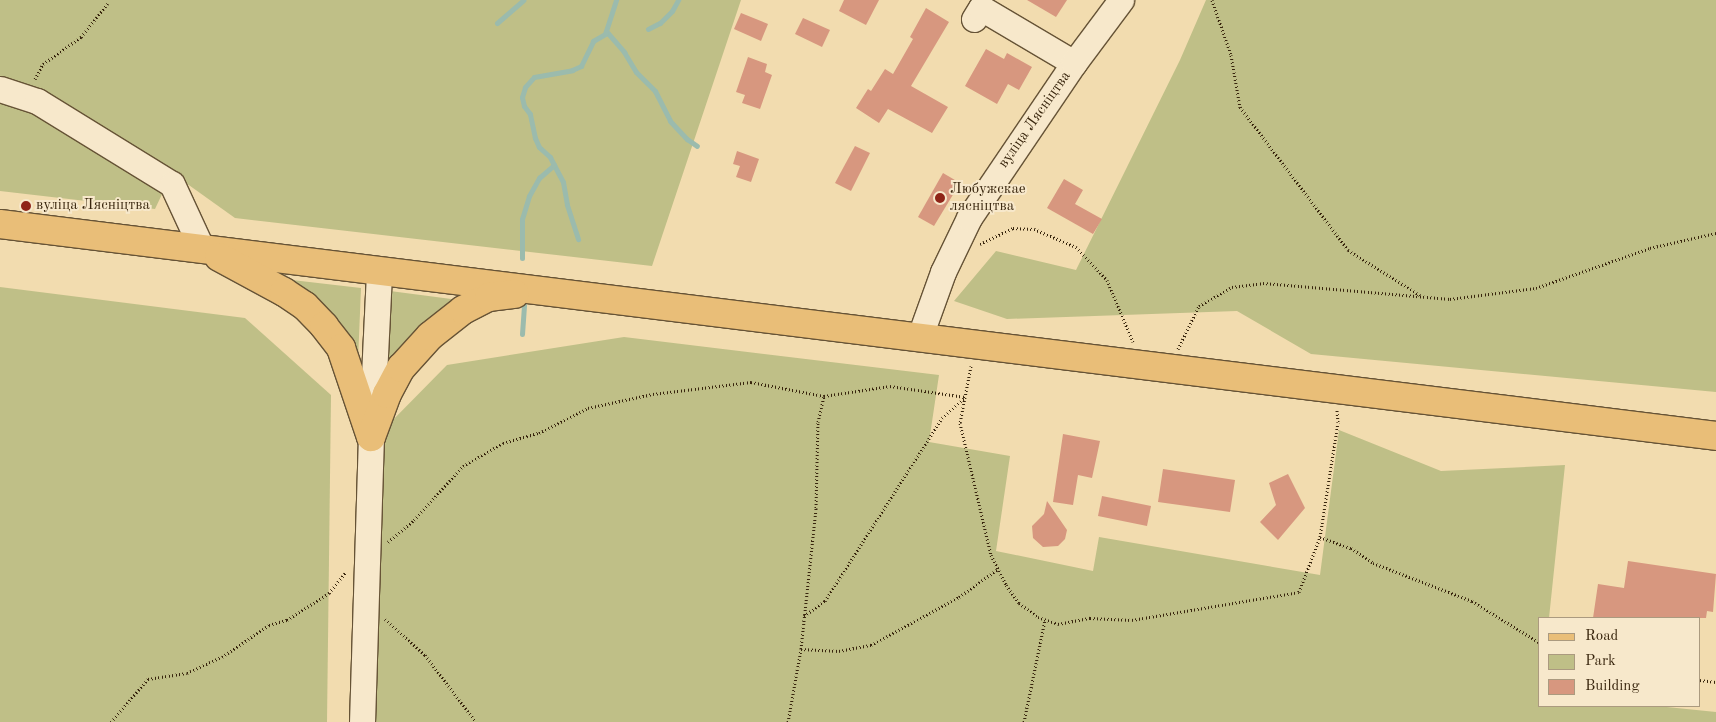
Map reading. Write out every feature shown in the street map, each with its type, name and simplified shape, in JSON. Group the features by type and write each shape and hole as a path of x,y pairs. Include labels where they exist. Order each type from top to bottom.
{"main road":[{"path":"0,224 920,336 1716,436"},
{"path":"202,249 284,292 305,306 324,326 341,348 371,438"},
{"path":"371,438 387,394 396,377 430,336 464,310 489,297 538,290"}],"street":[{"name":"вуліца Лясніцтва","path":"920,336 943,272 960,234 984,192 1074,63 1121,0"},
{"path":"974,19 981,8 1074,63"},
{"path":"0,89 37,102 172,184 202,249"},
{"path":"362,722 371,438 379,271"}],"path":[{"path":"1212,0 1231,55 1240,107 1348,250 1422,297"},
{"path":"26,98 43,64 81,37 108,3"},
{"path":"972,249 1014,228 1034,229 1076,248 1107,280 1154,365 1199,306 1232,287 1263,283 1450,299 1536,288 1650,248 1716,233"},
{"path":"976,343 960,423 991,555 1019,603 1045,620 1058,624 1090,618 1132,620 1299,592 1320,537 1338,422 1334,388"},
{"path":"111,722 148,679 187,673 222,657 269,624 287,620 329,593 354,562 368,559 414,520 463,466 503,443 539,433 588,408 653,394 751,382 824,396 890,386 965,397"},
{"path":"788,722 801,649 816,508 818,422 824,396"},
{"path":"804,616 824,601 942,418 965,397"},
{"path":"1320,537 1350,548 1373,562 1472,601 1538,642"},
{"path":"801,649 839,651 871,645 959,597 998,569"},
{"path":"366,601 425,655 476,722"},
{"path":"1024,722 1045,620"},
{"path":"1701,680 1716,682"}],"green space":[{"path":"0,0 741,0 652,266 235,218 172,173 155,209 0,191"},
{"path":"1206,0 1716,0 1716,392 1311,354 1237,311 1007,319 954,301 996,251 1076,270 1180,60"},
{"path":"292,280 361,288 358,361 294,286"},
{"path":"0,287 245,318 331,395 327,722 0,722"},
{"path":"390,291 459,300 386,374"},
{"path":"624,337 939,375 929,442 1010,456 996,551 1093,571 1099,537 1320,575 1339,430 1441,471 1565,465 1549,617 1538,617 1538,707 1667,707 1716,712 1716,722 372,722 384,429 447,365"}],"building":[{"path":"844,0 879,0 866,25 839,11"},
{"path":"1027,0 1067,0 1056,17"},
{"path":"926,8 949,22 911,86 948,107 932,133 888,109 879,123 856,108 868,89 871,91 885,69 893,74 913,39 910,37"},
{"path":"741,13 768,24 761,41 734,29"},
{"path":"803,18 830,30 822,47 795,34"},
{"path":"986,49 1004,59 1007,53 1032,67 1019,90 1008,84 997,104 965,86"},
{"path":"748,57 767,64 765,72 772,75 760,109 742,103 745,95 736,92"},
{"path":"855,146 870,153 851,191 835,183"},
{"path":"737,151 759,159 751,182 736,177 740,166 733,164"},
{"name":"Любужскае лясніцтва","path":"943,173 960,183 934,226 918,217"},
{"path":"1064,179 1083,190 1075,204 1102,219 1093,234 1047,208"},
{"path":"1063,434 1100,441 1092,478 1078,475 1073,505 1053,502"},
{"path":"1163,469 1235,480 1230,512 1158,502"},
{"path":"1288,474 1305,508 1278,540 1260,522 1276,505 1269,483"},
{"path":"1102,496 1151,506 1147,526 1098,516"},
{"path":"1047,501 1067,530 1065,539 1058,546 1043,547 1033,538 1032,526 1044,514"},
{"path":"1628,561 1716,574 1713,612 1707,611 1706,618 1593,617 1598,584 1624,588"}],"waterway":[{"path":"497,23 523,0"},
{"path":"522,258 522,219 529,196 539,178 554,165 550,157 539,147 535,138 530,114 524,106 522,97 525,87 534,77 572,70 581,66 593,41 605,34 616,0"},
{"path":"648,29 660,23 672,11 678,0"},
{"path":"606,31 624,52 636,72 655,91 670,121 687,139 697,146"},
{"path":"554,165 563,182 567,205 578,239"},
{"path":"522,334 524,305"}],"place":[{"name":"Любужскае лясніцтва","path":"940,198"},
{"name":"вуліца Лясніцтва","path":"26,206"}]}
